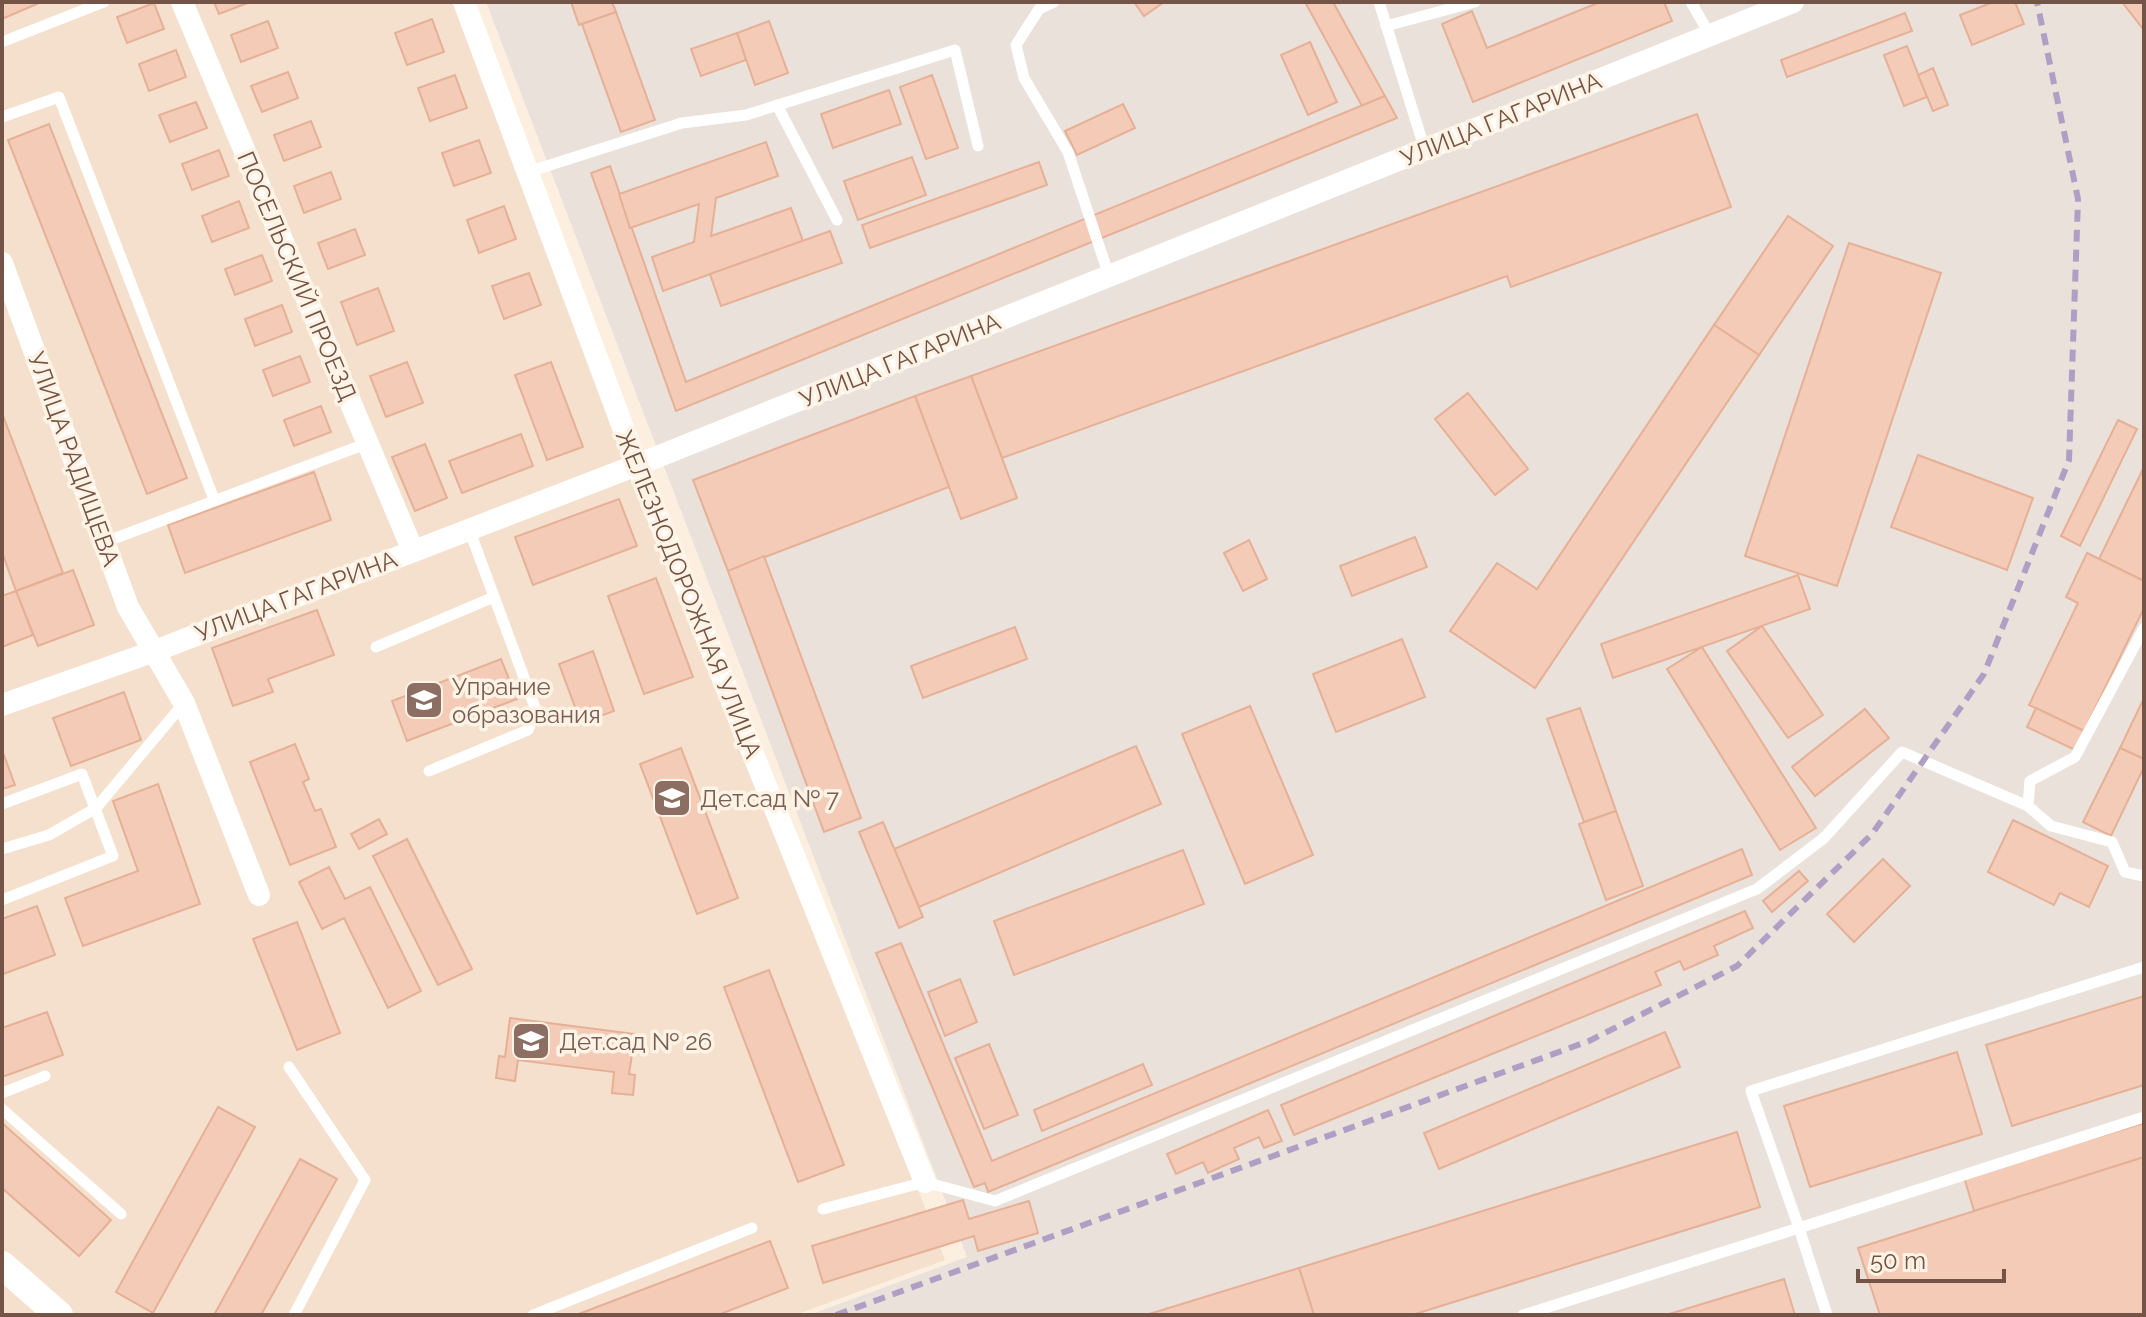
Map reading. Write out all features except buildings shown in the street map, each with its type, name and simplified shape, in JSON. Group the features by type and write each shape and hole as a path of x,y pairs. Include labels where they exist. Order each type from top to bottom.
{"street":[{"name":"ПОСЕЛЬСКИЙ ПРОЕЗД","path":"182,2 413,551"},
{"name":"ЖЕЛЕЗНОДОРОЖНАЯ УЛИЦА","path":"464,2 637,465 925,1182"},
{"name":"УЛИЦА ГАГАРИНА","path":"2,705 155,651 637,465 1793,2"},
{"name":"УЛИЦА РАДИЩЕВА","path":"2,263 128,607 184,703 259,895"},
{"path":"2,1265 59,1315"}],"lane":[{"path":"2,42 104,2"},
{"path":"1054,2 1039,9 1016,45 1024,78 1068,152 1109,276"},
{"path":"1379,2 1425,150"},
{"path":"1386,26 1475,2"},
{"path":"1691,2 1710,35"},
{"path":"528,172 682,123 746,115 955,50 978,146"},
{"path":"2,117 59,97 214,499"},
{"path":"777,105 837,220"},
{"path":"105,542 368,443"},
{"path":"429,771 528,730 536,710 469,529"},
{"path":"376,647 494,597"},
{"path":"2028,806 2030,781 2075,757 2144,628"},
{"path":"2,849 49,835 96,808 184,703"},
{"path":"823,1209 925,1182 995,1201 1757,889 1824,838 1902,752 2028,806 2051,826 2112,842 2125,872 2144,876"},
{"path":"2,804 82,774 113,856 2,900"},
{"path":"1827,1315 1751,1091 2144,967"},
{"path":"289,1067 365,1180 294,1315"},
{"path":"2,1093 45,1076"},
{"path":"2,1109 121,1214"},
{"path":"1523,1315 2144,1117"},
{"path":"533,1315 752,1228"}],"shaded area":[{"path":"2,2 464,2 945,1260 795,1315 2,1315"},
{"path":"486,2 2144,2 2144,1315 809,1315 967,1257"}],"railway":[{"path":"836,1315 1589,1041 1737,966 1872,834 1984,674 2069,460 2078,199 2037,2"}],"place":[{"name":"Упрание образования","path":"424,700"},
{"name":"Дет.сад № 7","path":"672,798"},
{"name":"Дет.сад № 26","path":"531,1041"}]}
